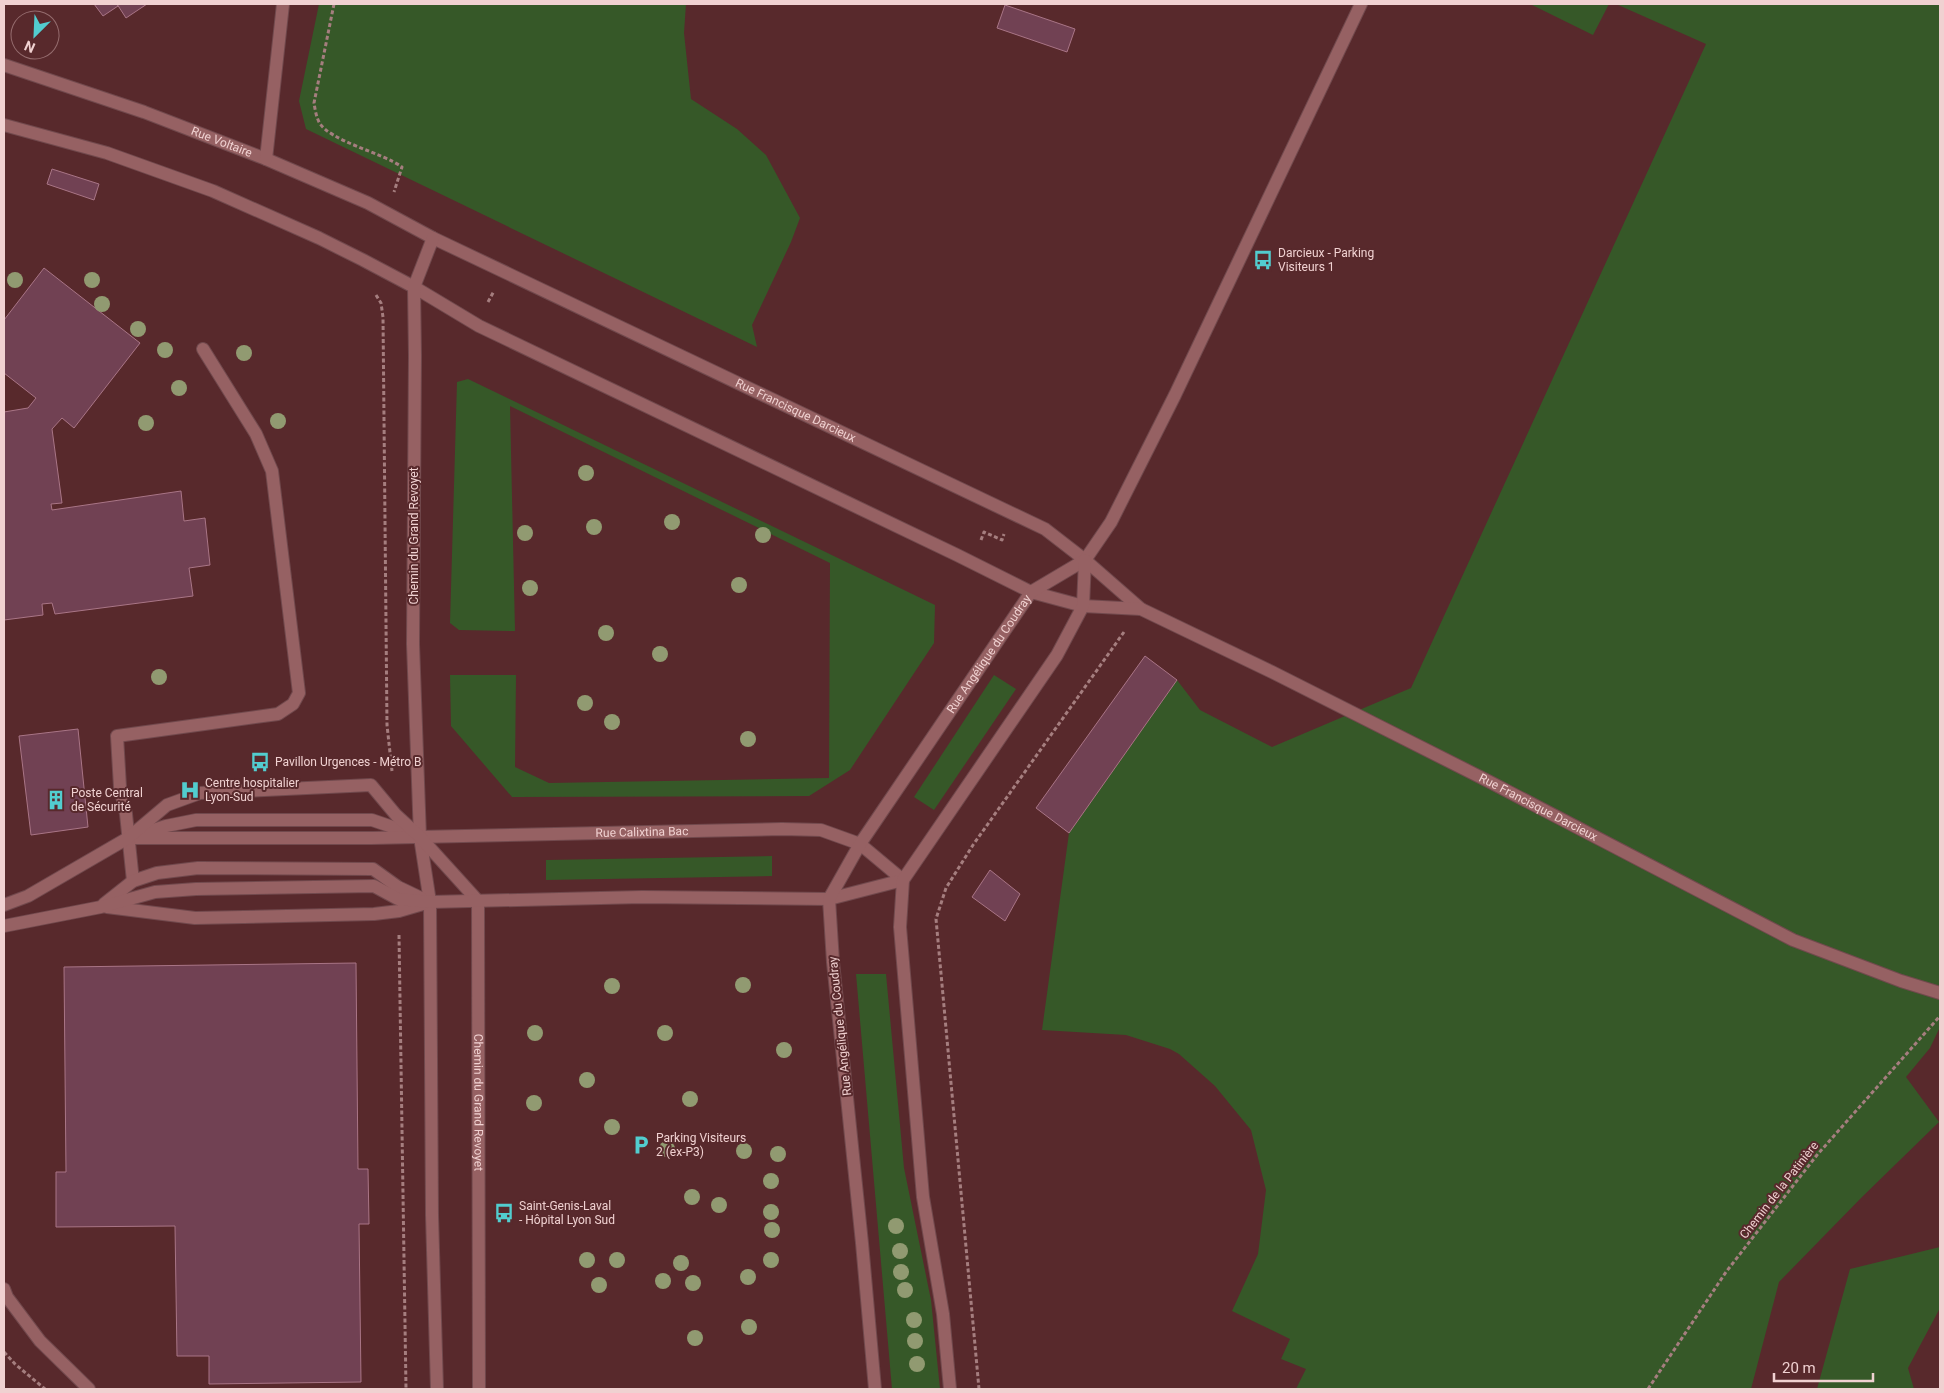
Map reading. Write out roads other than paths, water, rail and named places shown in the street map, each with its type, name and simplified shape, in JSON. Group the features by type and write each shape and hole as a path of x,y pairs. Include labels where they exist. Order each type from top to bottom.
{"street":[{"path":"266,159 283,4"},
{"path":"950,1389 944,1314 923,1197 900,927 903,880 1057,655 1083,606 1086,560 1111,522 1135,475 1361,4"},
{"name":"Rue Voltaire","path":"4,65 144,112 266,159 384,211 433,238"},
{"path":"4,124 107,153 213,191 320,238 414,287"},
{"name":"Rue Francisque Darcieux","path":"433,238 1045,529 1086,560 1141,609 1272,672 1490,782 1793,940 1901,981 1940,993"},
{"name":"Chemin du Grand Revoyet","path":"433,238 414,287 416,356 413,653 420,837 430,902 432,1215 437,1389"},
{"name":"Rue Francisque Darcieux","path":"414,287 478,326 1031,592 1083,606 1141,609"},
{"path":"133,881 126,814 120,787 117,736 278,714 293,704 299,693 272,471 256,434 203,349"},
{"name":"Rue Angélique du Coudray","path":"875,1389 833,962 829,898 860,844 1031,592 1086,560"},
{"path":"4,905 28,896 128,838 167,805 200,793 371,785 396,815 420,837 478,901"},
{"path":"128,838 166,826 196,820 372,820 420,837"},
{"name":"Rue Calixtina Bac","path":"128,838 420,837 782,829 821,830 860,844"},
{"path":"860,844 903,880"},
{"path":"101,906 133,881 157,873 198,868 373,869 398,887 430,902"},
{"path":"4,926 101,906 155,892 196,889 374,886 398,898 430,902 642,897 829,898 903,880"},
{"name":"Chemin du Grand Revoyet","path":"478,901 479,1389"},
{"path":"101,906 196,918 374,914 399,911 430,902"},
{"path":"5,1295 40,1341 89,1389"}],"place":[{"name":"Darcieux - Parking Visiteurs 1","path":"1263,260"},
{"name":"Pavillon Urgences - Métro B","path":"260,762"},
{"name":"Centre hospitalier Lyon-Sud","path":"190,790"},
{"name":"Poste Central de Sécurité","path":"56,800"},
{"name":"Parking Visiteurs 2 (ex-P3)","path":"641,1145"},
{"name":"Saint-Genis-Laval - Hôpital Lyon Sud","path":"504,1213"}]}
